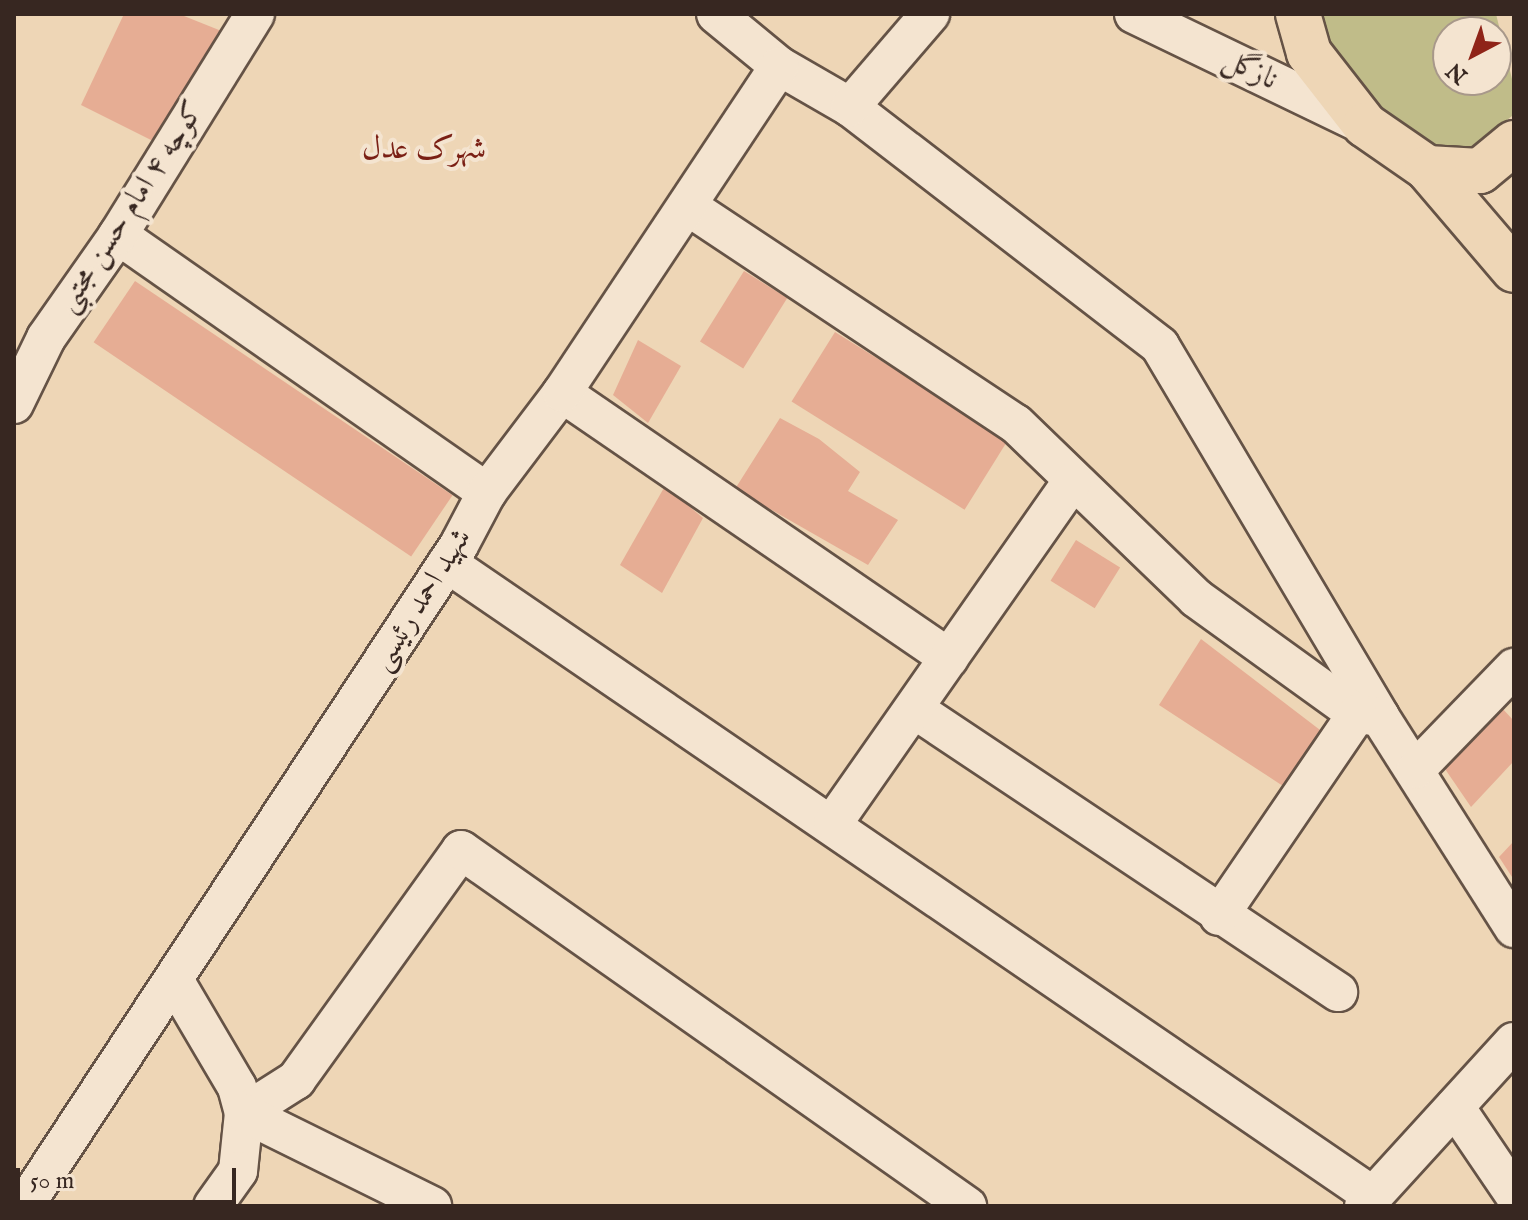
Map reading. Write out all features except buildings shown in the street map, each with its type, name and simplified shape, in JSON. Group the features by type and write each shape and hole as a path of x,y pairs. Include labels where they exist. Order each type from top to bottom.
{"main road":[{"path":"1298,14 1309,53 1365,125 1427,168 1514,270"},
{"path":"1427,168 1480,171 1514,143"}],"street":[{"path":"716,14 779,66 850,107 1160,346 1368,716 1416,769 1514,928"},
{"path":"850,107 930,14"},
{"name":"نازگل","path":"1134,14 1365,125"},
{"name":"کوچه ۴ امام حسن مجتبی","path":"14,404 46,338 118,235 240,18"},
{"name":"شهید احمد رئیسی","path":"24,1206 447,563 487,492 562,393 689,207 779,66"},
{"path":"689,207 1016,424 1072,482 1196,598 1368,716"},
{"path":"118,235 487,492"},
{"path":"562,393 949,658"},
{"path":"833,823 1072,482"},
{"path":"447,563 833,823 1369,1201 1514,1042"},
{"path":"1416,769 1514,668"},
{"path":"914,709 1219,916 1338,992"},
{"path":"1219,916 1368,716"},
{"path":"244,1113 296,1080 461,850 967,1206"},
{"path":"174,980 237,1087 244,1113 238,1171 213,1206"},
{"path":"1455,1107 1514,1194"},
{"path":"244,1113 432,1206"}],"shaded area":[{"path":"1322,14 1496,14 1432,16 1432,96 1512,96 1512,116 1473,147 1434,146 1380,109 1330,43"}],"district":[{"name":"شهرک عدل","path":"424,150"}]}
